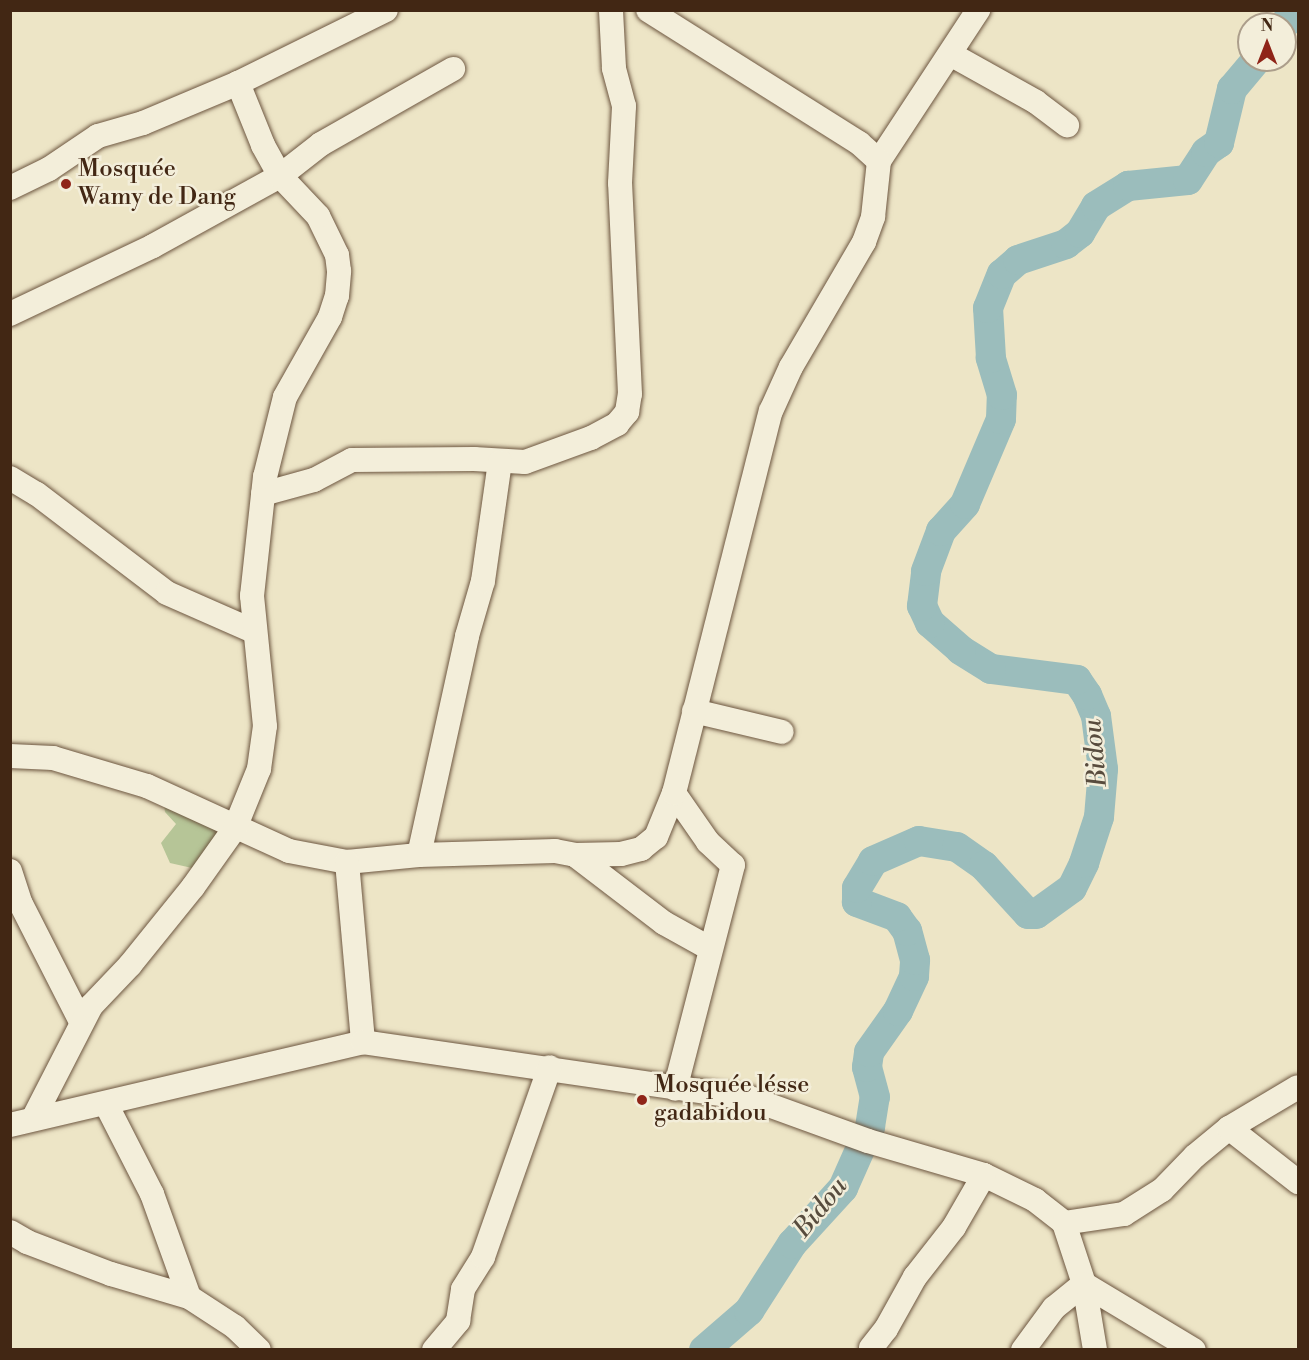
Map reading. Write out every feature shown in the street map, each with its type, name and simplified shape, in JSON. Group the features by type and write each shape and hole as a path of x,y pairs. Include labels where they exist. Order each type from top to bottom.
{"street":[{"path":"10,188 49,169 98,136 143,123 238,83 387,10"},
{"path":"263,494 314,480 352,460 474,459 520,464 554,453 617,424 627,412 630,394 620,183 624,114 613,62 611,10"},
{"path":"648,10 859,143 879,161"},
{"path":"10,756 53,758 98,769 147,786 289,851 347,862 419,855 543,851 575,855 621,854 648,845 656,837 674,793 771,411 791,367 864,242 873,217 879,161 952,55 978,10"},
{"path":"952,55 1036,102 1067,125"},
{"path":"10,314 153,246 280,176 321,144 453,69"},
{"path":"22,1122 81,1022 183,900 235,828 259,769 265,726 253,631 254,563 263,494 285,398 330,316 337,296 339,271 337,255 318,216 280,176 263,145 238,83"},
{"path":"419,855 467,636 483,581 500,462"},
{"path":"10,478 37,494 167,593 253,631"},
{"path":"694,711 782,732"},
{"path":"674,793 703,836 733,865 675,1089"},
{"path":"575,855 664,923 710,948"},
{"path":"347,862 363,1042"},
{"path":"10,871 16,906 81,1022"},
{"path":"22,1122 363,1042 752,1099 868,1141 984,1175 1035,1200 1064,1223 1084,1284 1095,1350"},
{"path":"434,1350 458,1321 463,1289 483,1257 550,1068"},
{"path":"1064,1223 1124,1214 1162,1190 1195,1155 1229,1128 1299,1087"},
{"path":"106,1104 152,1194 189,1297"},
{"path":"1229,1128 1299,1182"},
{"path":"871,1348 886,1329 915,1277 954,1227 984,1175"},
{"path":"10,1232 27,1242 111,1274 189,1297 264,1348"},
{"path":"1023,1350 1054,1308 1084,1284"},
{"path":"1084,1284 1194,1350"}],"green space":[{"path":"164,805 225,828 192,868 170,863 161,843 176,824 165,812"}],"waterway":[{"name":"Bidou","path":"704,1350 749,1311 792,1244 843,1188 870,1127 875,1097 867,1067 869,1052 898,1011 914,976 915,960 907,931 897,917 857,902 857,888 873,861 919,841 957,847 984,866 1028,914 1036,914 1072,888 1084,863 1099,817 1103,769 1096,716 1087,695 1077,680 991,669 961,650 930,623 922,606 926,571 941,531 965,504 1001,419 1002,395 991,358 988,308 1002,274 1018,260 1066,244 1080,233 1096,206 1128,186 1188,180 1206,152 1219,143 1232,89 1246,72"}],"place":[{"name":"Mosquée Wamy de Dang","path":"66,184"},
{"name":"Mosquée lésse gadabidou","path":"642,1100"}]}
